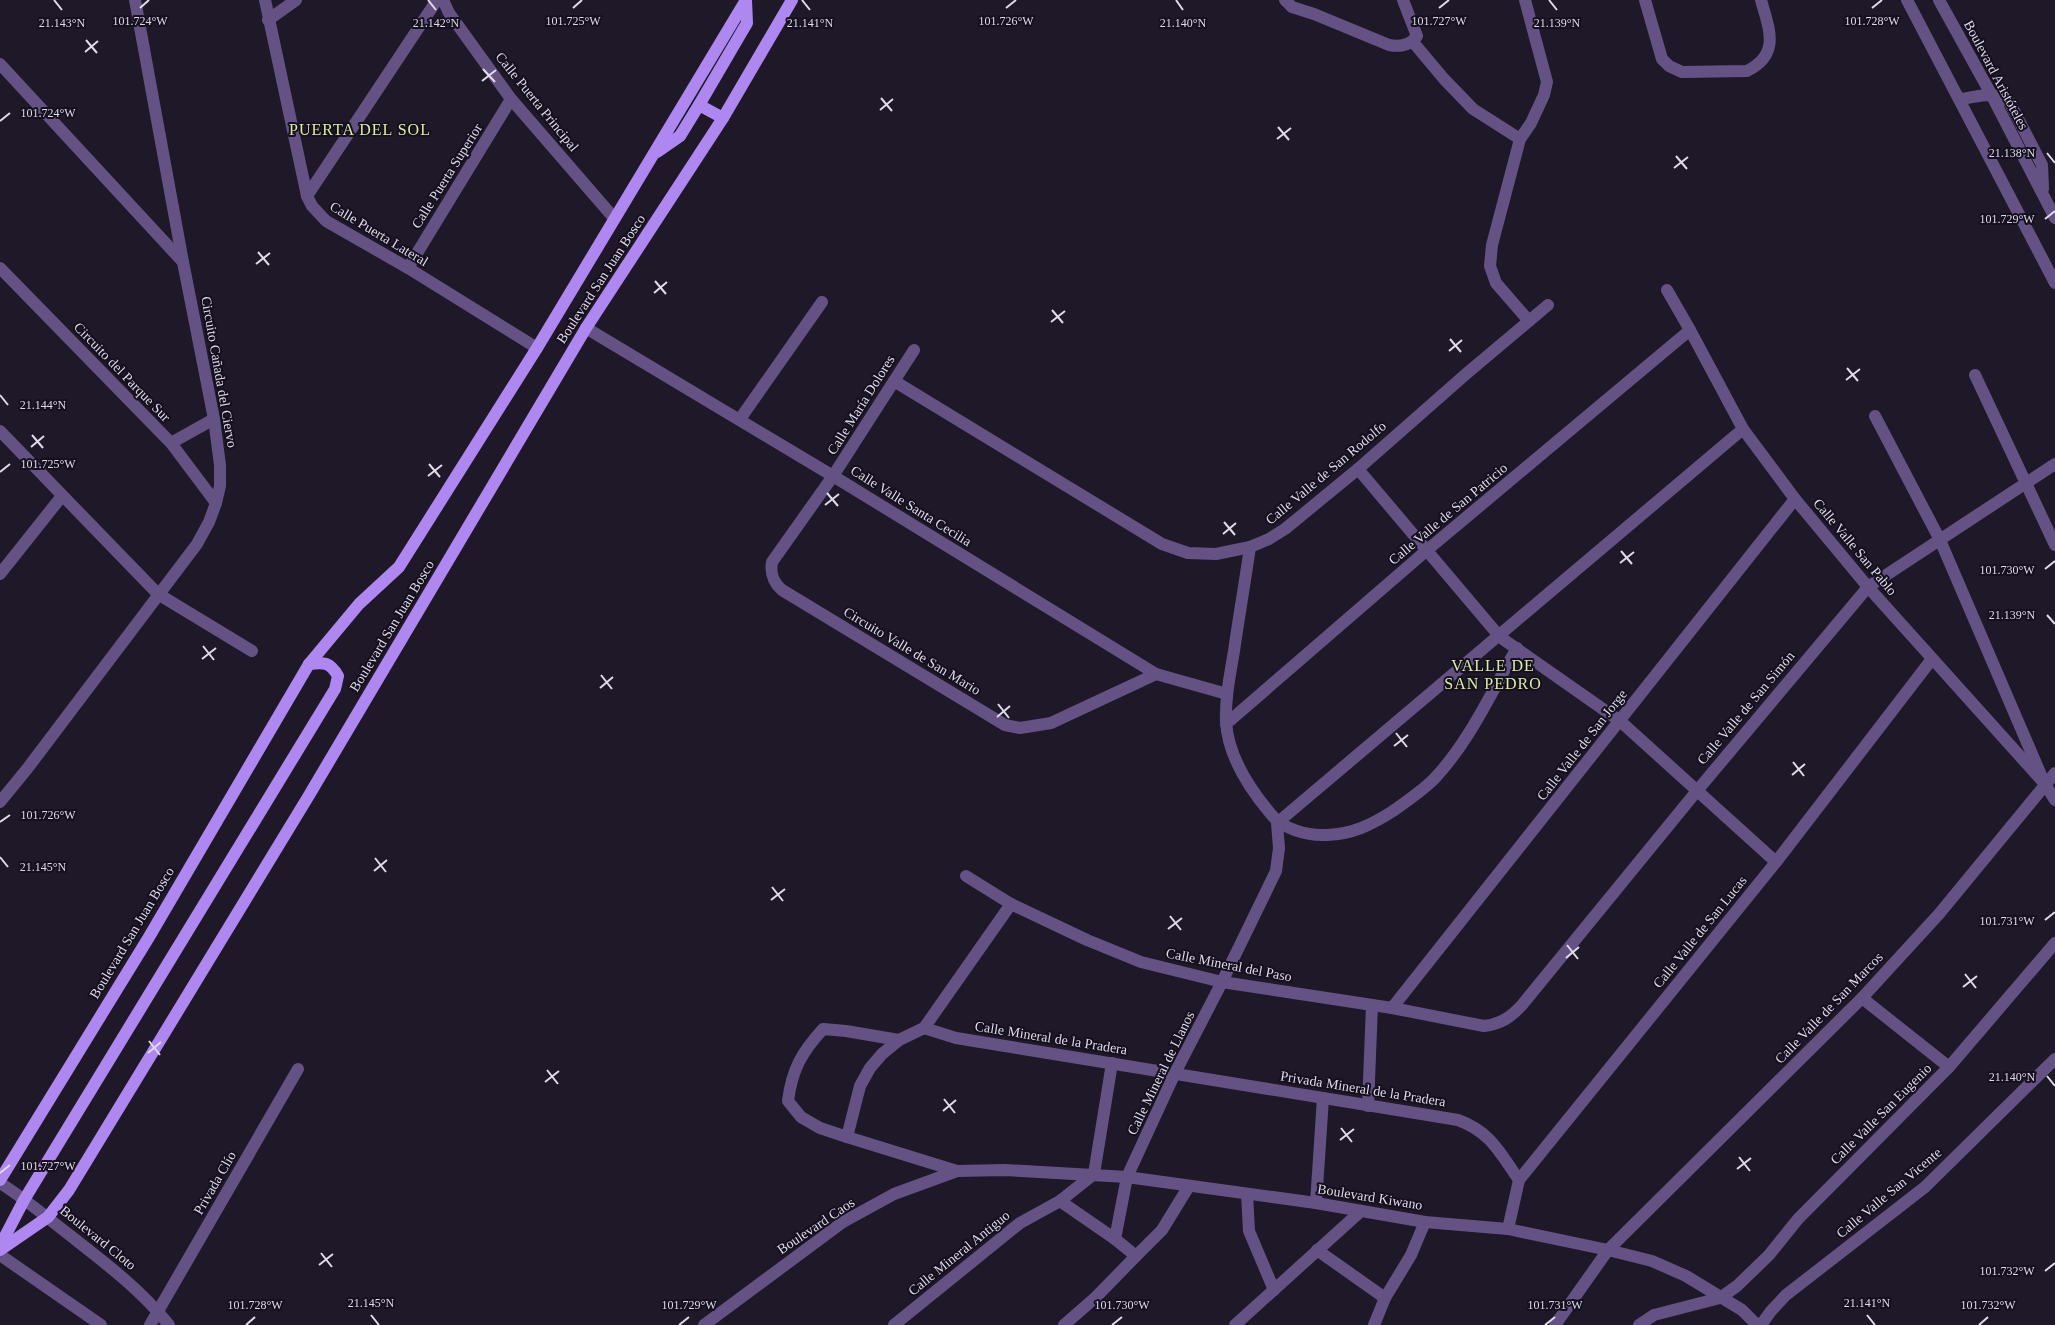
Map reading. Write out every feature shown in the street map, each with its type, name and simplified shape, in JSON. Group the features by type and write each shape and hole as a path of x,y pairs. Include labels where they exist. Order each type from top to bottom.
{"main road":[{"path":"652,155 680,136 699,105 747,22 746,0"},
{"name":"Boulevard San Juan Bosco","path":"0,1181 149,937 309,664 359,604 398,567 537,348 746,0"},
{"name":"Boulevard San Juan Bosco","path":"0,1250 48,1217 70,1190 308,798 586,328 723,118 792,0"},
{"path":"699,105 723,118"},
{"path":"0,1246 24,1200 335,689 338,676 333,667 325,662 309,664"}],"street":[{"name":"Circuito Cañada del Ciervo","path":"0,802 197,544 209,522 220,486 220,465 214,419 135,0"},
{"name":"Calle Puerta Lateral","path":"265,0 308,196 312,206 326,221 408,268 537,348"},
{"path":"268,20 296,0"},
{"path":"308,196 437,0"},
{"name":"Calle Puerta Principal","path":"443,0 449,13 512,99 614,218"},
{"path":"1285,0 1292,7 1314,14 1389,45 1405,45 1413,42 1417,36 1403,0"},
{"path":"1525,0 1547,82 1544,95 1531,123 1520,139 1492,245 1490,266 1496,283 1529,321"},
{"path":"1645,0 1662,59 1669,66 1682,72 1747,71 1757,66 1769,49 1771,34 1761,0"},
{"path":"1907,0 2055,283"},
{"name":"Boulevard Aristóteles","path":"1939,0 2054,212"},
{"path":"1413,42 1444,79 1473,109 1520,139"},
{"path":"1,62 183,262"},
{"path":"1960,99 1991,94"},
{"name":"Calle Puerta Superior","path":"408,268 512,99"},
{"name":"Circuito del Parque Sur","path":"0,268 171,443 216,503"},
{"name":"Calle Valle San Pablo","path":"1666,290 1690,330 1743,430 1795,499 1868,587 2045,784 2055,800"},
{"path":"740,419 822,302"},
{"name":"Calle Valle de San Rodolfo","path":"1250,547 1269,539 1285,529 1358,469 1548,305"},
{"name":"Calle Valle Santa Cecilia","path":"586,328 740,419 1156,674 1227,694"},
{"name":"Calle Valle de San Patricio","path":"1226,724 1426,551 1690,330"},
{"name":"Calle María Dolores","path":"833,476 914,350"},
{"path":"1975,375 2055,545"},
{"path":"894,380 1162,544 1188,553 1216,554 1250,547 1227,694 1226,724 1232,749 1243,774 1259,800 1278,823 1313,836 1352,832 1372,825 1412,798 1445,767 1472,728 1518,648"},
{"path":"1875,416 1940,540 2045,784"},
{"path":"171,443 214,419"},
{"path":"1278,823 1743,430"},
{"path":"0,432 158,594 252,651"},
{"name":"Calle Valle de San Simón","path":"1504,1021 1522,1005 1696,792 1868,587 2055,464"},
{"path":"1358,469 1500,637 1620,721 1696,792 1776,862"},
{"name":"Circuito Valle de San Mario","path":"833,476 772,562 772,576 775,584 782,590 1005,725 1020,728 1051,723 1156,674"},
{"path":"0,574 62,496"},
{"name":"Calle Valle de San Jorge","path":"1392,1008 1795,499"},
{"name":"Calle Valle de San Lucas","path":"1508,1229 1519,1180 1776,862 1932,659"},
{"name":"Calle Valle de San Marcos","path":"1555,1325 1608,1250 1862,998 1940,914 2055,773"},
{"name":"Calle Mineral de Llanos","path":"1115,1239 1128,1177 1175,1073 1276,871 1279,848 1278,823"},
{"name":"Calle Mineral del Paso","path":"966,876 1011,904 1087,940 1141,962 1222,982 1392,1008 1484,1026 1504,1021"},
{"path":"847,1137 860,1086 870,1068 882,1054 899,1040 924,1028 1011,904"},
{"name":"Calle Valle San Eugenio","path":"1720,1298 1737,1286 1769,1255 1798,1219 1949,1067 2055,943"},
{"path":"1862,998 1949,1067"},
{"path":"1368,1106 1372,1005"},
{"name":"Calle Mineral de la Pradera","path":"924,1028 956,1038 1175,1073"},
{"path":"899,1040 823,1029 806,1048 791,1080 788,1101 801,1117 820,1128 957,1171"},
{"name":"Calle Valle San Vicente","path":"1761,1325 1786,1295 1925,1187 2055,1059"},
{"path":"1094,1174 1112,1063"},
{"name":"Privada Clío","path":"150,1325 298,1069"},
{"name":"Privada Mineral de la Pradera","path":"1175,1073 1458,1120 1471,1125 1491,1140 1519,1180"},
{"path":"1316,1203 1323,1098"},
{"name":"Boulevard Kiwano","path":"957,1171 1005,1170 1128,1177 1316,1203 1425,1222 1508,1229 1608,1250 1652,1262 1686,1276 1742,1310 1756,1325"},
{"name":"Boulevard Caos","path":"704,1325 843,1222 894,1194 957,1171"},
{"name":"Calle Mineral Antiguo","path":"894,1325 1020,1223 1060,1201 1094,1174"},
{"name":"Boulevard Cloto","path":"0,1181 132,1285 170,1325"},
{"path":"1064,1325 1096,1297 1162,1230 1189,1186"},
{"path":"1247,1194 1249,1232 1274,1290"},
{"path":"1060,1201 1136,1256"},
{"path":"1235,1325 1360,1210"},
{"path":"1374,1325 1385,1298 1411,1256 1425,1222"},
{"path":"1317,1250 1385,1298"},
{"path":"0,1255 101,1325"},
{"path":"1639,1325 1654,1315 1720,1298"}],"district":[{"name":"PUERTA DEL SOL","path":"360,129"},
{"name":"VALLE DE SAN PEDRO","path":"1493,674"}]}
